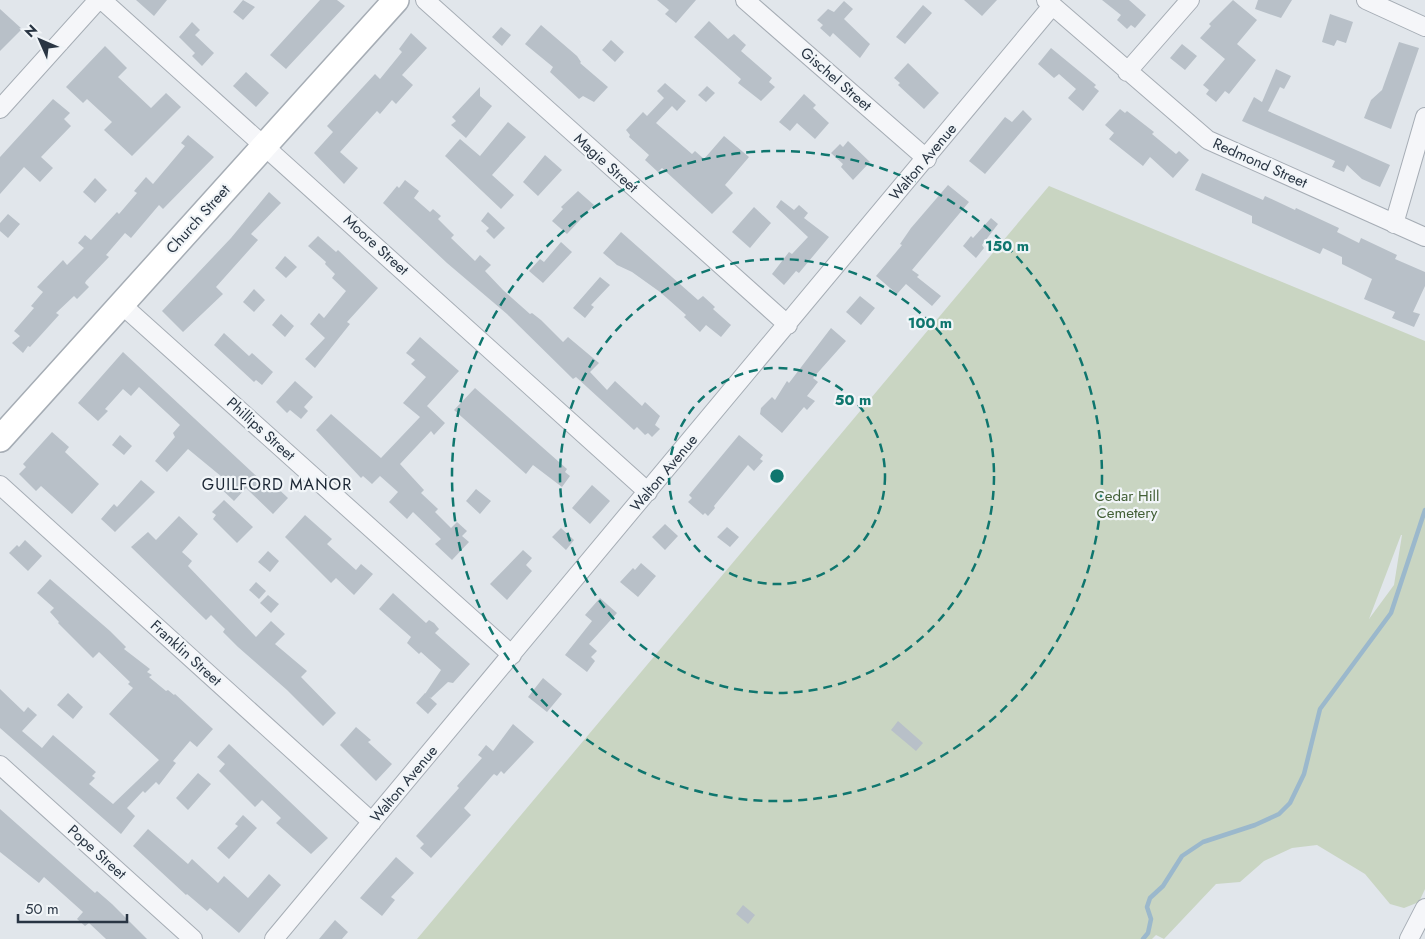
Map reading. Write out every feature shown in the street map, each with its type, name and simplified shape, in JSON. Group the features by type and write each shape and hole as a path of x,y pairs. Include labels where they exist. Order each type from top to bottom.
{"main road":[{"name":"Church Street","path":"0,438 396,0"}],"street":[{"path":"0,109 100,0"},
{"name":"Moore Street","path":"100,0 648,492"},
{"name":"Magie Street","path":"425,0 788,325"},
{"name":"Gischel Street","path":"745,0 927,158"},
{"path":"1127,72 1190,0"},
{"path":"1366,0 1425,27"},
{"name":"Walton Avenue","path":"274,939 927,158 1049,3"},
{"name":"Redmond Street","path":"1049,3 1208,140 1425,237"},
{"path":"1394,224 1425,117"},
{"name":"Phillips Street","path":"121,304 512,654"},
{"name":"Franklin Street","path":"0,485 372,822"},
{"name":"Pope Street","path":"0,765 193,939"},
{"path":"1409,939 1425,908"}],"green space":[{"name":"Cedar Hill Cemetery","path":"1049,186 1425,341 1425,889 1419,902 1404,908 1390,904 1365,874 1317,845 1292,848 1264,861 1240,882 1216,884 1164,939 1156,935 1152,939 417,939","holes":["1402,535 1394,585 1369,619"]}],"building":[{"path":"136,0 167,0 154,16"},
{"path":"243,0 255,7 243,20 233,12"},
{"path":"320,0 337,0 345,6 286,69 270,55"},
{"path":"657,0 696,0 676,23 665,14 669,10"},
{"path":"964,0 997,0 982,16"},
{"path":"1102,0 1129,0 1146,15 1135,28 1131,25 1127,29 1117,20 1121,15"},
{"path":"1233,0 1257,20 1237,44 1256,60 1229,94 1225,91 1216,102 1206,94 1209,90 1203,85 1225,59 1200,38 1211,26 1209,24"},
{"path":"1258,0 1292,0 1281,18 1255,9"},
{"path":"844,1 853,9 844,19 870,44 860,58 833,33 830,37 820,28 823,25 817,20 828,9 834,12"},
{"path":"923,5 932,13 905,44 896,37"},
{"path":"0,9 22,29 0,51"},
{"path":"1330,14 1353,22 1346,43 1337,40 1334,46 1322,42"},
{"path":"709,21 728,39 734,34 746,45 741,51 772,78 769,82 775,87 761,101 738,83 741,79 694,37"},
{"path":"192,22 200,30 195,35 214,53 202,66 192,56 195,53 179,37"},
{"path":"541,25 577,56 580,63 608,87 594,102 583,96 579,99 550,72 553,67 525,44"},
{"path":"501,27 511,35 502,46 492,37"},
{"path":"411,33 427,48 402,75 413,85 396,104 392,100 380,114 377,111 340,152 358,168 344,184 314,153 333,132 327,126 375,74 380,79 402,52 399,49"},
{"path":"611,40 624,52 615,62 602,50"},
{"path":"1399,42 1419,48 1391,129 1364,118 1371,100 1382,90"},
{"path":"1182,44 1197,56 1185,70 1170,58"},
{"path":"105,46 127,68 118,77 151,108 166,93 181,107 132,156 104,130 112,122 87,99 83,103 66,87"},
{"path":"1051,48 1096,85 1094,87 1099,91 1083,111 1068,98 1076,89 1059,74 1054,78 1038,64"},
{"path":"908,63 939,93 924,109 898,85 900,83 894,78"},
{"path":"1276,69 1291,76 1284,89 1280,87 1268,111 1390,165 1380,187 1362,179 1347,165 1344,172 1332,167 1335,161 1242,121 1254,97 1262,102"},
{"path":"246,72 269,93 256,107 233,86"},
{"path":"665,83 686,101 677,111 672,106 656,123 692,154 695,151 704,159 724,136 749,157 725,185 733,193 712,214 662,168 658,172 645,160 649,155 629,137 630,135 626,130 643,112 647,116 664,98 657,91"},
{"path":"707,86 715,93 706,102 698,95"},
{"path":"480,87 480,96 492,106 466,138 451,125 456,121 452,117"},
{"path":"804,94 816,105 813,108 829,123 815,139 797,123 790,131 779,122"},
{"path":"53,99 70,113 64,119 71,126 41,157 53,168 40,182 24,167 0,194 0,157"},
{"path":"1120,109 1125,113 1127,111 1154,132 1152,134 1176,154 1179,151 1189,160 1173,178 1150,157 1143,166 1109,139 1114,133 1105,125"},
{"path":"1023,110 1032,119 985,174 969,161 1005,117 1012,122"},
{"path":"508,122 526,137 492,175 514,195 501,209 445,156 460,139 480,156"},
{"path":"188,135 214,157 163,209 159,205 131,238 125,233 106,255 109,257 86,281 85,283 89,287 77,299 74,296 56,313 59,315 23,353 12,343 20,336 14,331 34,308 31,306 43,292 37,287 63,260 67,265 84,248 78,243 85,235 91,240 117,212 119,214 137,193 134,191 146,177 153,184 185,146 181,143"},
{"path":"848,141 870,162 853,180 841,167 843,164 831,153 840,144 843,147"},
{"path":"545,155 562,170 538,196 523,182"},
{"path":"1202,173 1263,200 1265,196 1295,210 1296,208 1339,228 1337,232 1359,243 1361,238 1397,255 1395,259 1425,272 1425,286 1413,312 1420,314 1414,327 1392,318 1395,312 1364,299 1372,279 1342,264 1342,257 1323,248 1320,254 1289,240 1252,223 1252,216 1195,190"},
{"path":"95,178 107,190 95,203 83,192"},
{"path":"405,180 419,191 414,198 430,212 433,209 441,216 438,219 454,235 451,238 475,261 480,255 491,265 485,271 503,290 530,314 532,313 541,320 563,342 568,337 599,363 590,372 607,390 615,381 642,406 645,402 660,416 655,425 660,429 652,437 648,433 645,435 637,427 634,430 576,377 573,379 507,314 447,263 383,203 397,186 399,188"},
{"path":"948,185 969,202 912,270 919,275 917,277 941,296 932,306 906,284 897,294 876,276 902,245 900,244 911,228"},
{"path":"578,191 594,205 567,234 552,221 563,209 561,207"},
{"path":"269,192 281,203 251,234 258,240 216,287 223,294 183,332 162,311 231,238"},
{"path":"781,200 794,210 799,205 808,213 804,218 829,237 799,273 796,271 784,285 772,274 789,252 792,254 808,237 776,207"},
{"path":"754,207 771,223 750,248 732,232"},
{"path":"488,212 505,228 494,239 486,231 489,228 481,221"},
{"path":"8,214 20,224 8,238 0,231 0,223"},
{"path":"991,218 998,224 982,245 984,248 976,258 963,246"},
{"path":"621,232 698,300 703,296 715,307 713,309 731,325 721,337 706,325 700,332 684,317 686,315 660,292 632,272 617,265 603,253"},
{"path":"318,236 336,252 338,250 378,288 347,322 350,324 315,368 305,359 325,338 310,324 319,313 324,318 346,291 332,278 335,274 325,264 326,262 308,246"},
{"path":"561,242 572,252 543,283 529,271 540,259 544,262"},
{"path":"285,256 297,267 286,278 275,268"},
{"path":"600,277 610,285 591,305 594,307 585,318 573,308"},
{"path":"254,289 265,300 254,312 243,302"},
{"path":"860,296 875,308 861,325 846,312"},
{"path":"281,314 294,326 285,337 272,325"},
{"path":"831,328 846,341 813,378 818,382 807,396 815,401 807,410 804,407 782,433 760,414 761,408 772,397 775,400 787,381 789,383"},
{"path":"224,333 249,356 252,353 273,372 262,385 256,380 254,382 214,345"},
{"path":"420,337 459,371 427,406 445,423 434,435 431,431 400,464 424,490 421,493 438,509 435,512 451,528 457,522 467,531 462,536 469,542 452,560 435,544 441,539 413,512 407,519 389,502 398,492 380,476 372,484 363,476 361,478 316,430 331,414 381,458 420,417 403,403 426,377 411,364 415,360 406,353"},
{"path":"123,352 265,484 267,482 271,485 272,483 288,498 273,514 246,488 234,501 216,484 222,477 188,449 167,472 155,461 175,437 173,433 180,425 139,387 131,396 123,389 105,409 108,411 98,421 78,403"},
{"path":"295,381 313,397 304,407 308,411 301,419 290,410 287,413 276,402"},
{"path":"475,388 567,469 565,472 570,476 562,487 533,465 526,474 454,410"},
{"path":"52,432 69,447 65,452 99,484 72,514 41,486 36,491 19,474 26,467 23,464"},
{"path":"120,435 132,446 124,455 112,445"},
{"path":"739,435 763,455 760,459 763,461 754,471 748,465 708,516 705,513 703,515 688,502 692,498 689,495"},
{"path":"141,480 155,492 115,532 101,519 114,504 117,507"},
{"path":"592,485 610,501 590,524 572,508"},
{"path":"476,489 491,501 480,514 466,501"},
{"path":"224,500 253,527 237,543 213,519 216,515 212,512"},
{"path":"305,515 332,539 327,544 356,570 361,564 373,574 354,595 336,578 331,583 285,537"},
{"path":"179,516 198,534 182,552 192,561 188,566 256,637 271,621 285,634 275,644 307,671 301,677 336,713 323,726 287,690 238,647 223,632 225,629 211,615 206,620 131,547 148,532 156,540"},
{"path":"665,524 678,536 665,550 652,537"},
{"path":"727,527 739,537 730,547 717,537"},
{"path":"561,528 574,540 566,550 552,537"},
{"path":"25,540 42,556 28,571 9,553 17,545 19,547"},
{"path":"523,550 532,558 526,565 532,571 507,600 490,584"},
{"path":"268,551 279,561 270,572 258,562"},
{"path":"641,563 656,576 638,597 620,582 633,568 635,570"},
{"path":"50,579 110,631 126,647 124,649 150,669 147,672 152,675 149,677 166,691 168,690 175,694 213,729 197,747 190,741 173,761 176,763 159,785 156,782 145,793 143,791 127,808 135,816 121,834 0,728 0,689 24,712 28,707 37,715 22,731 42,748 53,735 96,772 92,776 95,778 89,784 113,804 159,760 109,714 133,688 128,684 130,682 99,652 93,658 58,623 50,612 54,608 37,593"},
{"path":"256,582 266,591 259,599 249,590"},
{"path":"393,593 426,623 429,620 434,623 439,629 435,633 470,664 453,683 448,682 431,698 425,694 441,670 421,652 419,654 407,643 411,637 379,609"},
{"path":"268,595 279,604 271,613 260,603"},
{"path":"600,598 617,613 589,644 597,651 591,657 595,661 587,672 565,655 592,621 585,615"},
{"path":"543,678 562,694 547,712 528,697"},
{"path":"68,693 83,707 73,719 57,705"},
{"path":"425,693 437,704 428,714 416,703"},
{"path":"898,721 923,743 916,751 891,730"},
{"path":"513,724 534,742 504,774 501,771 497,776 494,774 492,776 464,808 471,815 431,858 420,848 424,844 416,836 459,788 457,786 482,758 478,755 486,745 493,751"},
{"path":"356,727 371,740 368,742 392,764 376,781 340,745"},
{"path":"229,744 328,838 311,854 276,823 281,818 262,800 255,807 219,771 225,764 217,757"},
{"path":"198,773 211,784 188,810 176,798"},
{"path":"0,809 95,893 97,891 112,904 147,939 106,939 89,923 85,926 77,919 83,912 44,877 39,883 0,852"},
{"path":"243,815 257,828 229,859 217,848 238,826 235,824"},
{"path":"148,829 188,864 192,859 218,883 224,876 248,898 269,874 281,885 239,933 210,908 207,911 186,895 133,846"},
{"path":"396,857 414,873 391,897 395,900 382,916 360,898"},
{"path":"743,905 755,915 748,924 736,914"},
{"path":"335,920 348,932 342,939 319,939"}],"waterway":[{"path":"1143,939 1148,933 1151,919 1147,907 1150,898 1163,886 1182,856 1203,842 1255,825 1279,814 1290,803 1304,774 1320,709 1391,613 1425,510"}],"district":[{"name":"GUILFORD MANOR","path":"277,484"}]}
